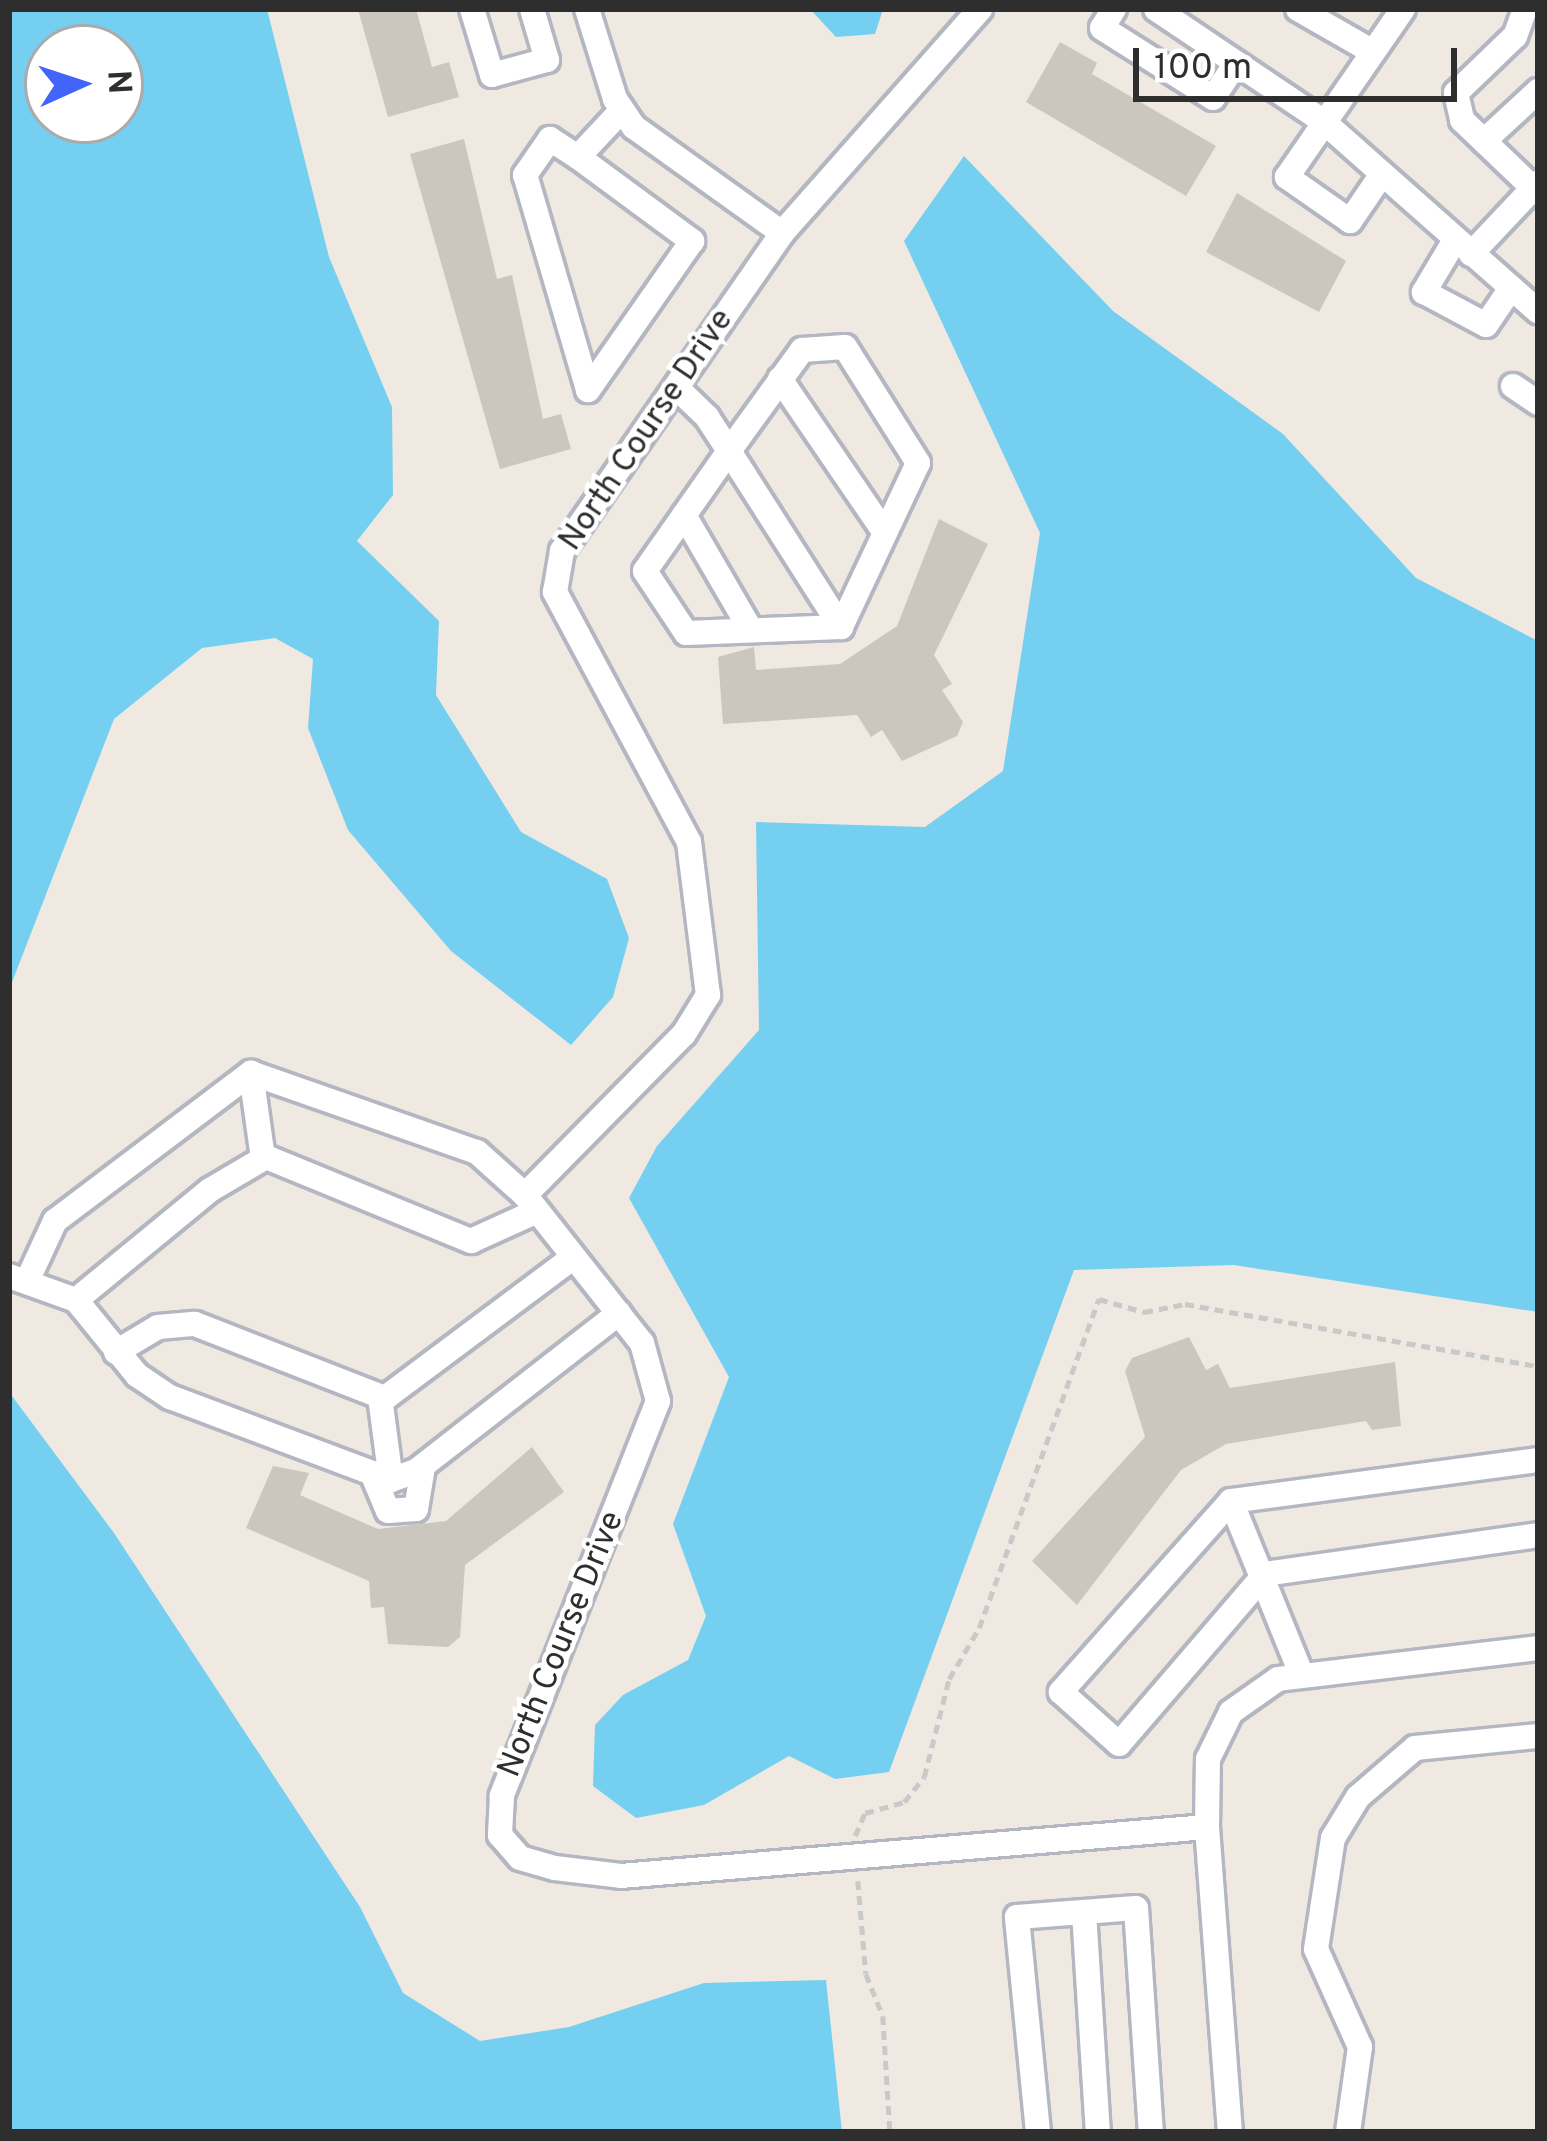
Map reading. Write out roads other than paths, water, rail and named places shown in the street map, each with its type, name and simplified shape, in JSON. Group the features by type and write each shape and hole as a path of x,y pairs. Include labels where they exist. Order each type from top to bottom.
{"street":[{"path":"472,9 492,75 547,60 532,9"},
{"path":"587,9 622,110 782,233"},
{"name":"North Course Drive","path":"263,1158 471,1241 531,1203 684,1034 708,995 689,842 555,592 562,551 782,233 980,9"},
{"path":"1114,9 1102,28 1213,98 1236,63"},
{"path":"1156,9 1324,122 1463,247 1536,305"},
{"path":"1298,9 1373,52"},
{"path":"1382,174 1350,220 1287,177 1403,9"},
{"path":"1511,288 1486,325 1424,292 1463,247 1536,187 1462,120 1456,93 1516,36 1525,9"},
{"path":"1484,141 1538,91"},
{"path":"578,157 622,110"},
{"path":"550,140 578,157 692,241 588,390 525,175 550,140"},
{"path":"845,347 918,463 841,627 686,633 645,571 802,350 845,347"},
{"path":"781,379 885,533"},
{"path":"1513,386 1538,404"},
{"path":"677,388 729,451 841,627"},
{"path":"684,515 751,630"},
{"path":"76,1300 263,1158 251,1073 55,1222 19,1276 76,1300 116,1352 170,1397 382,1477"},
{"name":"North Course Drive","path":"251,1073 477,1152 531,1203 620,1313 653,1367 658,1401 502,1796 500,1834 520,1858 621,1876 1207,1827"},
{"path":"116,1352 158,1327 195,1324 380,1396 401,1392 572,1258"},
{"path":"380,1396 382,1477 388,1511 416,1509 423,1466 620,1313"},
{"path":"1538,1460 1231,1501 1061,1692 1119,1744 1265,1574 1538,1535"},
{"path":"1231,1501 1265,1574 1300,1671"},
{"path":"1230,2132 1207,1827 1208,1759 1231,1712 1300,1671 1538,1648"},
{"path":"1348,2132 1360,2047 1316,1949 1334,1838 1358,1797 1414,1748 1538,1736"},
{"path":"1038,2132 1017,1917 1136,1908 1151,2132"},
{"path":"1084,1912 1098,2132"}],"water":[{"path":"9,9 267,9 329,257 392,407 393,495 357,541 439,621 436,695 521,832 607,879 629,938 613,997 571,1045 451,951 348,830 308,728 313,659 275,638 202,648 114,719 9,990"},
{"path":"810,9 883,9 875,34 836,37"},
{"path":"964,156 1113,311 1283,434 1416,578 1538,641 1538,1312 1234,1265 1074,1270 889,1772 835,1779 789,1756 704,1805 636,1818 593,1786 595,1725 623,1695 688,1660 706,1616 673,1524 729,1377 629,1198 657,1146 759,1030 756,822 925,827 1003,771 1040,533 904,241"},
{"path":"9,1392 114,1533 360,1907 403,1993 480,2041 569,2027 704,1983 826,1980 842,2132 9,2132"}]}
